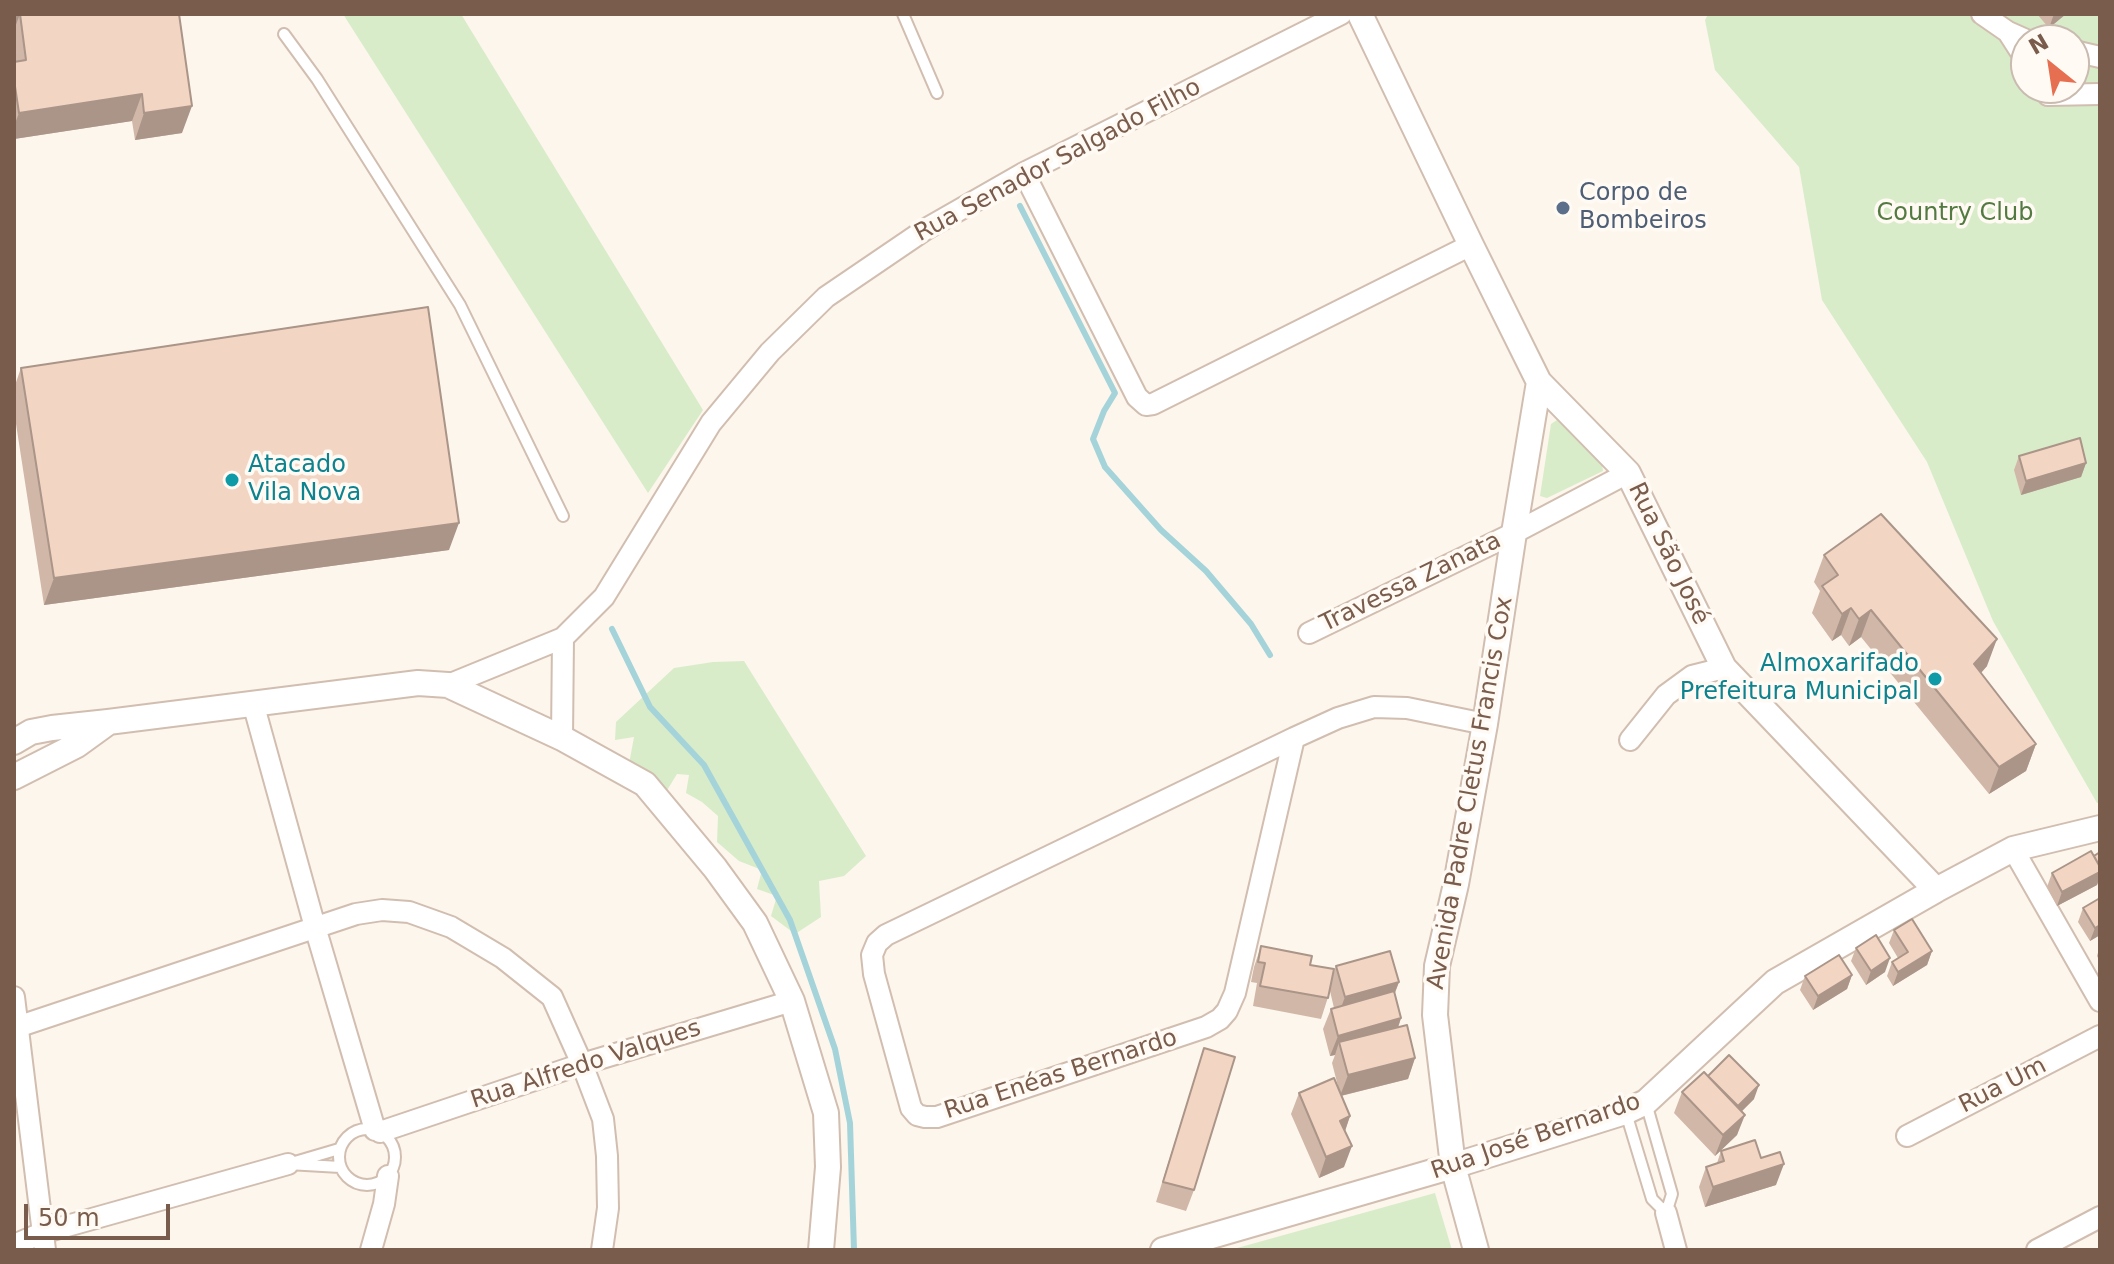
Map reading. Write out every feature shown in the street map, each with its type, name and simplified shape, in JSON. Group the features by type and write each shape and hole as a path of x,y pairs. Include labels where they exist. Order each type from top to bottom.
{"street":[{"name":"Rua Senador Salgado Filho","path":"563,638 604,597 711,423 770,352 826,297 926,229 1024,173 1341,14"},
{"name":"Rua São José","path":"1360,14 1539,382 1628,473 1724,668 1936,890"},
{"path":"1982,14 2010,32"},
{"path":"1024,173 1137,397 1146,405 1471,245"},
{"name":"Avenida Padre Cletus Francis Cox","path":"1476,1250 1453,1166 1435,1015 1437,966 1456,884 1485,724 1539,382"},
{"name":"Travessa Zanata","path":"1309,633 1514,533 1628,473"},
{"path":"448,685 563,638 562,738"},
{"path":"1630,740 1666,695 1692,676 1724,668"},
{"path":"14,742 39,730 418,683 448,685 562,738 645,784 715,868 755,923 792,1001 826,1113 828,1167 821,1250"},
{"path":"253,703 315,927 378,1131"},
{"name":"Rua Enéas Bernardo","path":"1294,738 1235,993 1220,1019 1206,1027 937,1117 917,1115 911,1108 874,974 872,955 877,943 886,935 1294,738 1338,718 1374,707 1407,708 1485,724"},
{"path":"14,777 77,745 108,722"},
{"name":"Rua José Bernardo","path":"1163,1250 1453,1166 1636,1107 1775,982 2013,849 2092,833"},
{"path":"2013,849 2100,1001"},
{"path":"16,1028 356,914 382,910 409,912 451,927 503,958 552,997 603,1119 608,1208 602,1250"},
{"path":"14,997 44,1242"},
{"name":"Rua Alfredo Valques","path":"378,1131 582,1064 792,1001"},
{"name":"Rua Um","path":"1907,1136 2100,1036"},
{"path":"14,1245 44,1242 288,1164"},
{"path":"371,1250 388,1176"},
{"path":"1666,1213 1676,1250"},
{"path":"2037,1250 2100,1217"}],"lane":[{"path":"903,14 937,93"},
{"path":"284,34 317,79 460,305 563,516"},
{"path":"1636,1107 1672,1194 1666,1213 1652,1199 1636,1107"},
{"path":"357,1130 378,1131 387,1137 395,1152 395,1161 388,1176 371,1186 352,1182 340,1167 339,1149 343,1141 357,1130"},
{"path":"288,1164 339,1149"},
{"path":"288,1164 340,1167"}],"green space":[{"path":"343,14 461,14 703,410 648,493"},
{"name":"Country Club","path":"1708,14 2100,14 2100,803 2097,803 1993,621 1927,462 1822,300 1799,167 1715,70 1705,20"},
{"path":"1557,420 1602,464 1603,471 1547,498 1540,496 1551,424"},
{"path":"744,661 866,856 844,876 819,881 821,917 795,934 771,916 777,896 757,889 762,870 739,861 717,842 718,816 686,793 689,775 677,774 666,792 629,764 634,737 615,740 616,722 674,668"},
{"path":"1435,1193 1452,1250 1230,1250"}],"building":[{"path":"20,14 179,14 192,106 144,113 142,94 19,113 14,62 26,60"},
{"name":"Atacado Vila Nova","path":"428,307 459,523 54,578 21,368"},
{"path":"2080,438 2086,463 2026,481 2019,456"},
{"name":"Almoxarifado Prefeitura Municipal","path":"1881,514 1997,639 1974,664 2036,744 1999,767 1871,610 1859,619 1851,608 1842,614 1822,586 1838,575 1824,555"},
{"path":"2091,851 2100,872 2062,892 2052,873"},
{"path":"2100,852 2100,867 2094,856"},
{"path":"2100,898 2100,925 2095,928 2083,908"},
{"path":"1912,919 1932,951 1898,972 1892,962 1908,952 1894,930"},
{"path":"1876,935 1890,958 1871,971 1856,948"},
{"path":"1261,946 1312,956 1310,965 1334,969 1328,998 1260,986 1265,963 1258,962"},
{"path":"1390,951 1399,982 1345,997 1336,966"},
{"path":"1839,955 1852,975 1818,996 1805,976"},
{"path":"1394,991 1401,1018 1338,1036 1331,1009"},
{"path":"1407,1025 1415,1058 1348,1075 1339,1042"},
{"path":"1204,1048 1235,1057 1194,1190 1163,1182"},
{"path":"1729,1055 1759,1085 1738,1106 1708,1076"},
{"path":"1704,1072 1745,1115 1723,1135 1682,1092"},
{"path":"1334,1078 1350,1116 1340,1121 1352,1146 1326,1157 1299,1093"},
{"path":"1755,1140 1761,1158 1780,1152 1784,1164 1713,1187 1706,1167 1724,1161 1721,1151"}],"waterway":[{"path":"1020,206 1115,393 1093,439 1105,467 1161,530 1206,571 1251,624 1270,655"},
{"path":"612,629 650,707 704,765 790,920 835,1049 850,1123 854,1250"}],"place":[{"name":"Corpo de Bombeiros","path":"1563,208"},
{"name":"Atacado Vila Nova","path":"232,480"},
{"name":"Almoxarifado Prefeitura Municipal","path":"1935,679"}]}
